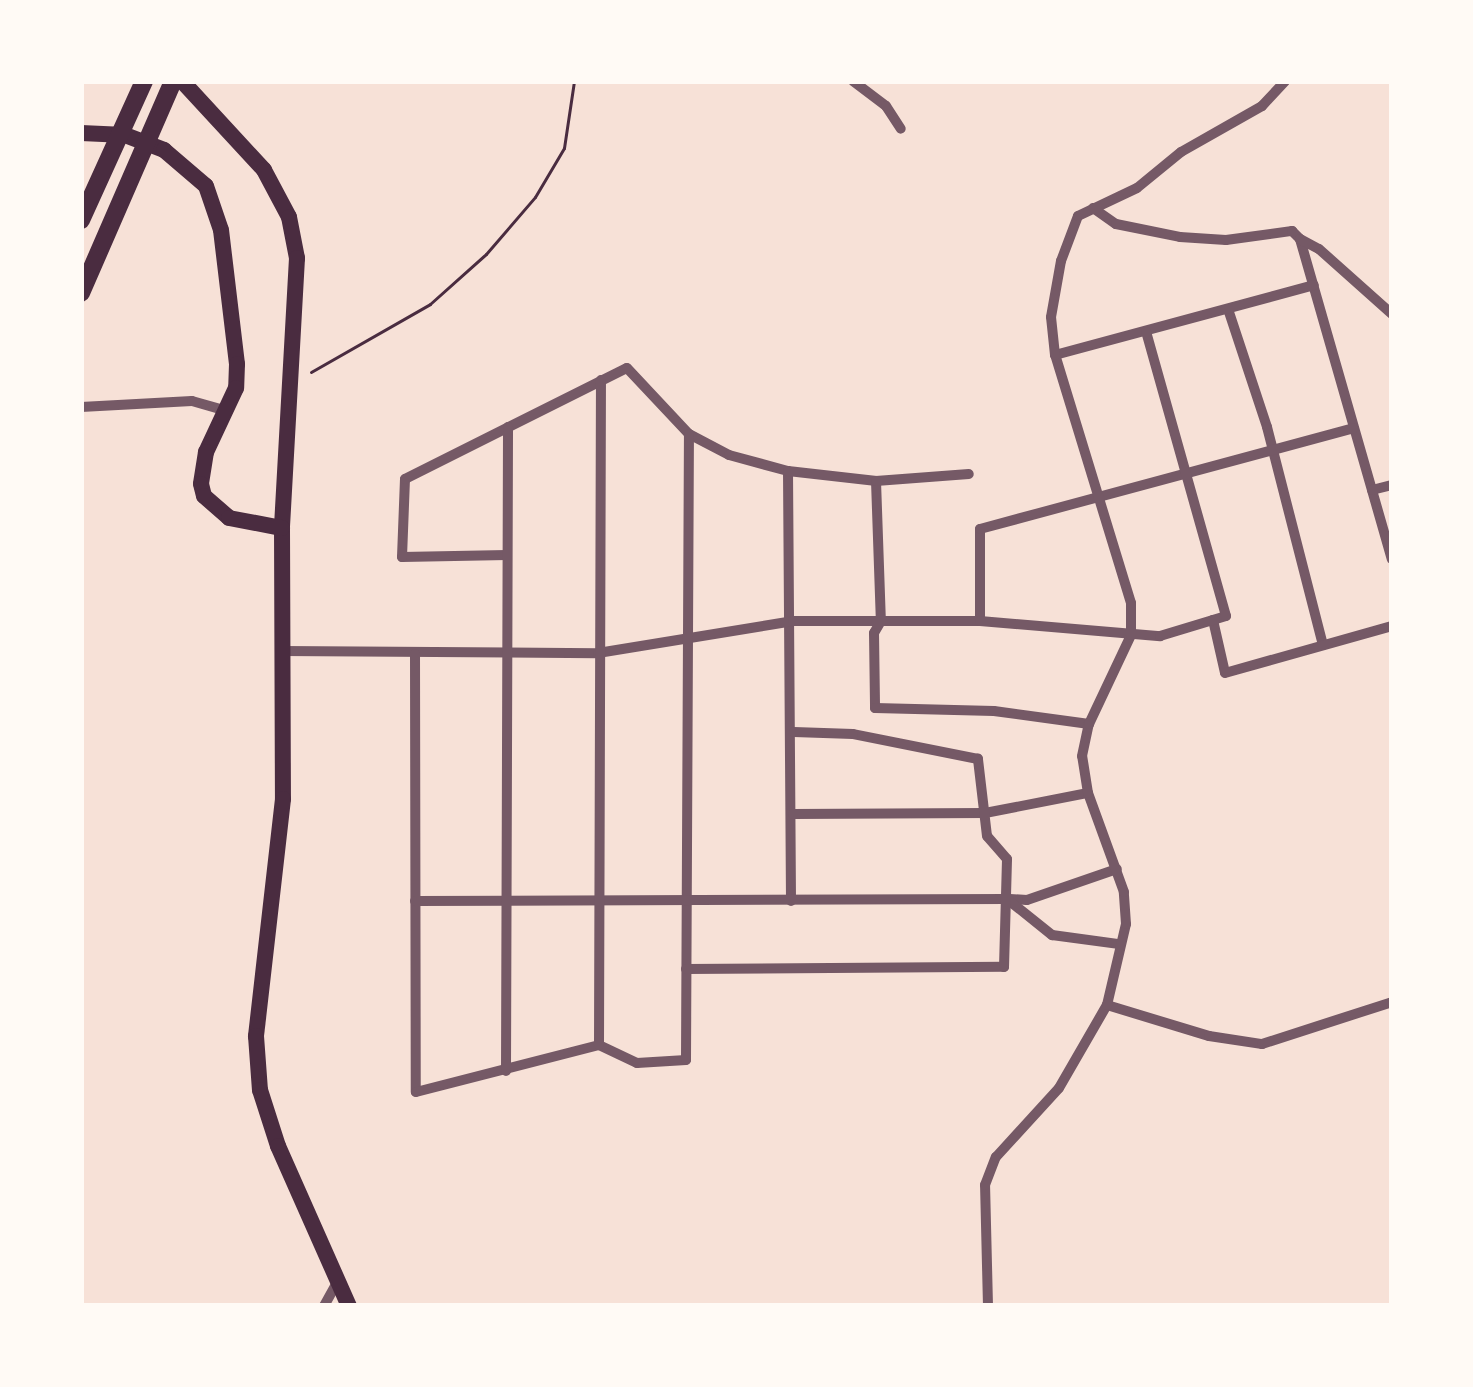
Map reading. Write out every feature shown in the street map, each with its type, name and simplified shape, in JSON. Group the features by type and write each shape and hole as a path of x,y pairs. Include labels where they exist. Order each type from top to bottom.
{"highway":[{"path":"81,220 144,81"},
{"path":"81,293 178,81"}],"main road":[{"path":"178,81 264,170 290,217 297,259 282,528 283,799 261,971 260,1090 278,1146 349,1306"},
{"path":"81,133 125,135 164,150 206,186 217,208 237,364 227,411 201,468 204,496 229,518 282,528"}],"street":[{"path":"853,81 886,106 902,129"},
{"path":"988,1306 985,1185 990,1171 996,1157 1059,1088 1107,1005 1126,924 1117,869 1088,793 1082,756 1089,724 1131,634 1131,603 1055,355 1051,317 1061,261 1078,216 1137,188 1181,152 1262,106 1285,81"},
{"path":"1094,208 1116,224 1180,237 1226,240 1292,231 1392,314"},
{"path":"1300,238 1392,559"},
{"path":"1055,355 1314,284"},
{"path":"1228,309 1273,451 1323,645"},
{"path":"281,651 598,653 793,621 980,621 1160,636 1226,616 1146,332"},
{"path":"507,555 402,557 404,479 627,368 689,434 729,454 788,471 876,481 969,474"},
{"path":"598,1045 602,380"},
{"path":"81,407 192,401 227,411"},
{"path":"506,1071 508,428"},
{"path":"980,621 980,529 1354,428"},
{"path":"415,654 416,1092 598,1045 638,1063 686,1060 689,434"},
{"path":"788,471 794,732 791,901"},
{"path":"876,481 881,621 874,633 875,708 994,711 1089,724"},
{"path":"1372,490 1392,485"},
{"path":"1213,620 1225,673 1392,626"},
{"path":"686,969 1004,967 1007,860 987,836 978,759 853,734 794,732"},
{"path":"794,814 985,813 1088,793"},
{"path":"415,901 1028,900 1117,869"},
{"path":"1007,899 1052,935 1120,944"},
{"path":"1107,1005 1209,1036 1262,1044 1392,1002"},
{"path":"324,1306 340,1278"}],"path":[{"path":"289,371 309,373 380,337 430,304 486,254 535,197 564,148 574,81"}]}
